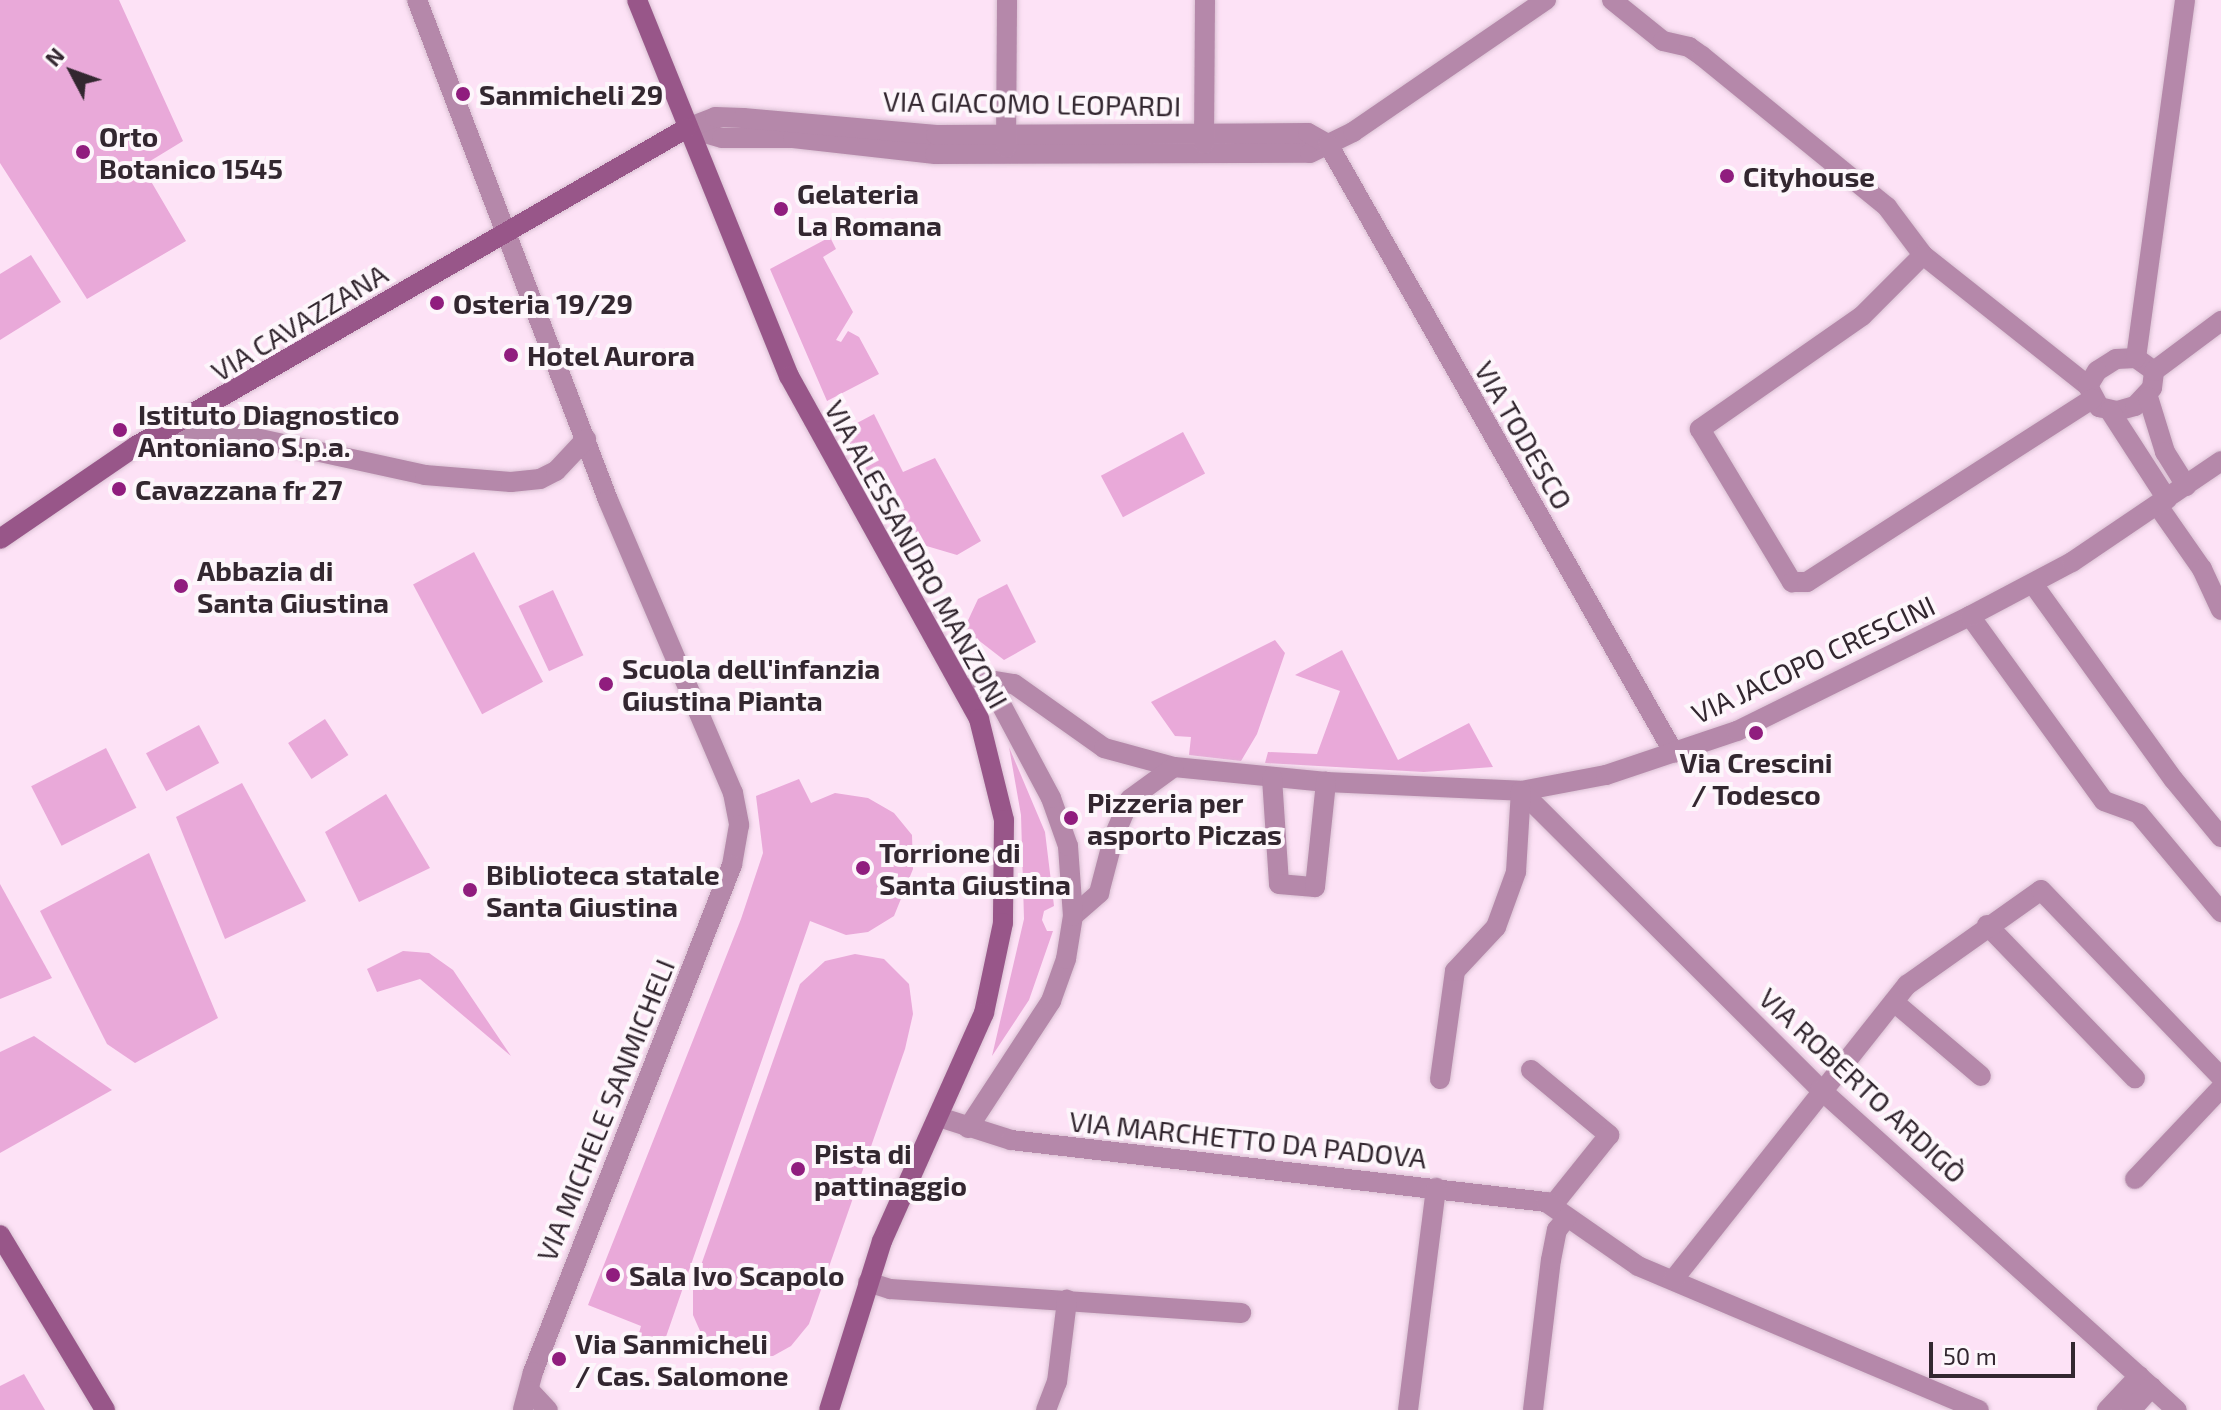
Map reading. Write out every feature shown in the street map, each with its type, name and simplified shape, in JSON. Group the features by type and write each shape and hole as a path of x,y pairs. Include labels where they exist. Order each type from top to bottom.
{"main road":[{"name":"VIA ALESSANDRO MANZONI","path":"637,0 687,128 809,417 966,691 991,757 1004,820 1003,923 984,1013 868,1282 829,1410"},
{"name":"VIA GIACOMO LEOPARDI","path":"505,232 687,128"},
{"name":"VIA CAVAZZANA","path":"2,536 92,472 220,402 505,232"},
{"path":"0,1235 105,1410"}],"street":[{"name":"VIA MICHELE SANMICHELI","path":"417,0 586,439 733,793 738,845 533,1372 527,1401 548,1410"},
{"path":"1006,144 1007,0"},
{"path":"1204,143 1205,0"},
{"path":"1328,144 1353,132 1546,0"},
{"path":"1612,0 1663,41 1689,47 1702,56 1887,207 1923,255 2110,411 2202,569 2221,610"},
{"path":"2136,358 2185,0"},
{"name":"VIA GIACOMO LEOPARDI","path":"687,128 715,117 936,135 1006,144 1204,143 1308,133 1328,144"},
{"name":"VIA TODESCO","path":"1328,144 1674,753"},
{"path":"1923,255 1862,316 1700,429 1792,582 1807,582 2090,393 2104,365 2136,358 2154,371"},
{"path":"2186,486 2165,452 2148,397 2154,371 2221,321"},
{"path":"2110,411 2148,397"},
{"path":"174,427 228,432 433,476 511,482 540,479 556,471 586,439"},
{"name":"VIA JACOPO CRESCINI","path":"988,680 1014,684 1104,748 1174,767 1326,782 1521,791 1606,775 1737,731 2033,584 2221,461"},
{"path":"2033,584 2174,780 2221,837"},
{"path":"1970,616 2104,801 2139,814 2221,912"},
{"path":"966,691 988,680"},
{"name":"VIA ALESSANDRO MANZONI","path":"968,1128 1051,1001 1066,959 1073,916 1068,846 1051,798 988,680"},
{"path":"1073,916 1099,893 1114,836 1130,799 1174,767"},
{"path":"1272,778 1279,884 1315,887 1326,782"},
{"path":"1440,1079 1455,971 1496,927 1516,872 1521,791"},
{"name":"VIA ROBERTO ARDIGÒ","path":"1521,791 1820,1089 2177,1410"},
{"path":"1673,1280 1820,1089 1918,974 2041,890 2221,1077"},
{"path":"1987,925 2135,1078"},
{"path":"1894,1002 1981,1076"},
{"path":"1531,1070 1609,1135 1560,1211 1533,1410"},
{"path":"2135,1179 2221,1088"},
{"name":"VIA MARCHETTO DA PADOVA","path":"939,1117 1011,1140 1436,1188 1560,1211"},
{"path":"1408,1410 1436,1188"},
{"path":"1560,1211 1616,1256 1979,1410"},
{"path":"868,1282 890,1289 1241,1313"},
{"path":"1046,1410 1057,1382 1067,1300"},
{"path":"2107,1410 2146,1381"},
{"path":"2131,1410 2146,1381"}],"shaded area":[{"name":"Orto Botanico 1545","path":"0,0 119,0 183,141 142,166 186,241 87,299 0,163"},
{"path":"830,237 836,249 823,257 853,312 836,340 841,342 848,331 859,337 879,374 827,401 770,269"},
{"path":"31,255 61,302 0,340 0,274"},
{"path":"874,414 903,472 935,458 981,541 957,555 913,542 842,431"},
{"path":"1183,432 1205,473 1123,517 1101,476"},
{"path":"474,552 543,682 482,714 413,584"},
{"path":"1007,584 1036,642 1004,660 964,629 978,599"},
{"path":"553,590 583,655 549,671 519,606"},
{"path":"1275,640 1285,653 1257,734 1241,761 1189,755 1191,737 1175,736 1151,702"},
{"path":"1342,650 1398,760 1469,723 1493,767 1424,772 1265,763 1268,752 1317,754 1340,691 1295,675"},
{"path":"325,719 348,755 312,779 288,743"},
{"path":"199,725 219,763 166,791 146,753"},
{"path":"1009,747 1045,832 1054,906 1044,911 1042,920 1047,931 1053,931 1029,1000 992,1056 1024,919 1021,815"},
{"path":"106,748 136,808 62,846 31,786"},
{"path":"799,779 811,803 835,793 868,798 894,813 912,835 913,869 894,916 868,932 846,935 810,921 659,1357 635,1347 641,1326 588,1305 741,919 763,853 756,796"},
{"path":"242,783 306,901 225,939 176,817"},
{"path":"386,794 430,868 359,902 325,832"},
{"path":"149,853 218,1018 135,1063 107,1044 40,911"},
{"path":"0,884 52,978 0,999"},
{"path":"403,951 429,953 453,970 511,1056 420,979 377,992 367,969"},
{"name":"Pista di pattinaggio","path":"855,954 884,959 909,984 913,1014 905,1049 809,1324 791,1346 773,1356 729,1357 704,1340 693,1315 693,1288 800,984 825,961"},
{"path":"34,1036 112,1090 0,1153 0,1052"},
{"path":"24,1374 45,1410 0,1410 0,1386"}],"place":[{"name":"Sanmicheli 29","path":"463,94"},
{"name":"Orto Botanico 1545","path":"83,152"},
{"name":"Cityhouse","path":"1727,176"},
{"name":"Gelateria La Romana","path":"781,209"},
{"name":"Osteria 19/29","path":"437,303"},
{"name":"Hotel Aurora","path":"511,355"},
{"name":"Istituto Diagnostico Antoniano S.p.a.","path":"120,430"},
{"name":"Cavazzana fr 27","path":"119,489"},
{"name":"Abbazia di Santa Giustina","path":"181,586"},
{"name":"Scuola dell'infanzia Giustina Pianta","path":"606,684"},
{"name":"Via Crescini / Todesco","path":"1756,733"},
{"name":"Pizzeria per asporto Piczas","path":"1071,818"},
{"name":"Torrione di Santa Giustina","path":"863,868"},
{"name":"Biblioteca statale Santa Giustina","path":"470,890"},
{"name":"Pista di pattinaggio","path":"798,1169"},
{"name":"Sala Ivo Scapolo","path":"613,1275"},
{"name":"Via Sanmicheli / Cas. Salomone","path":"559,1359"}]}
